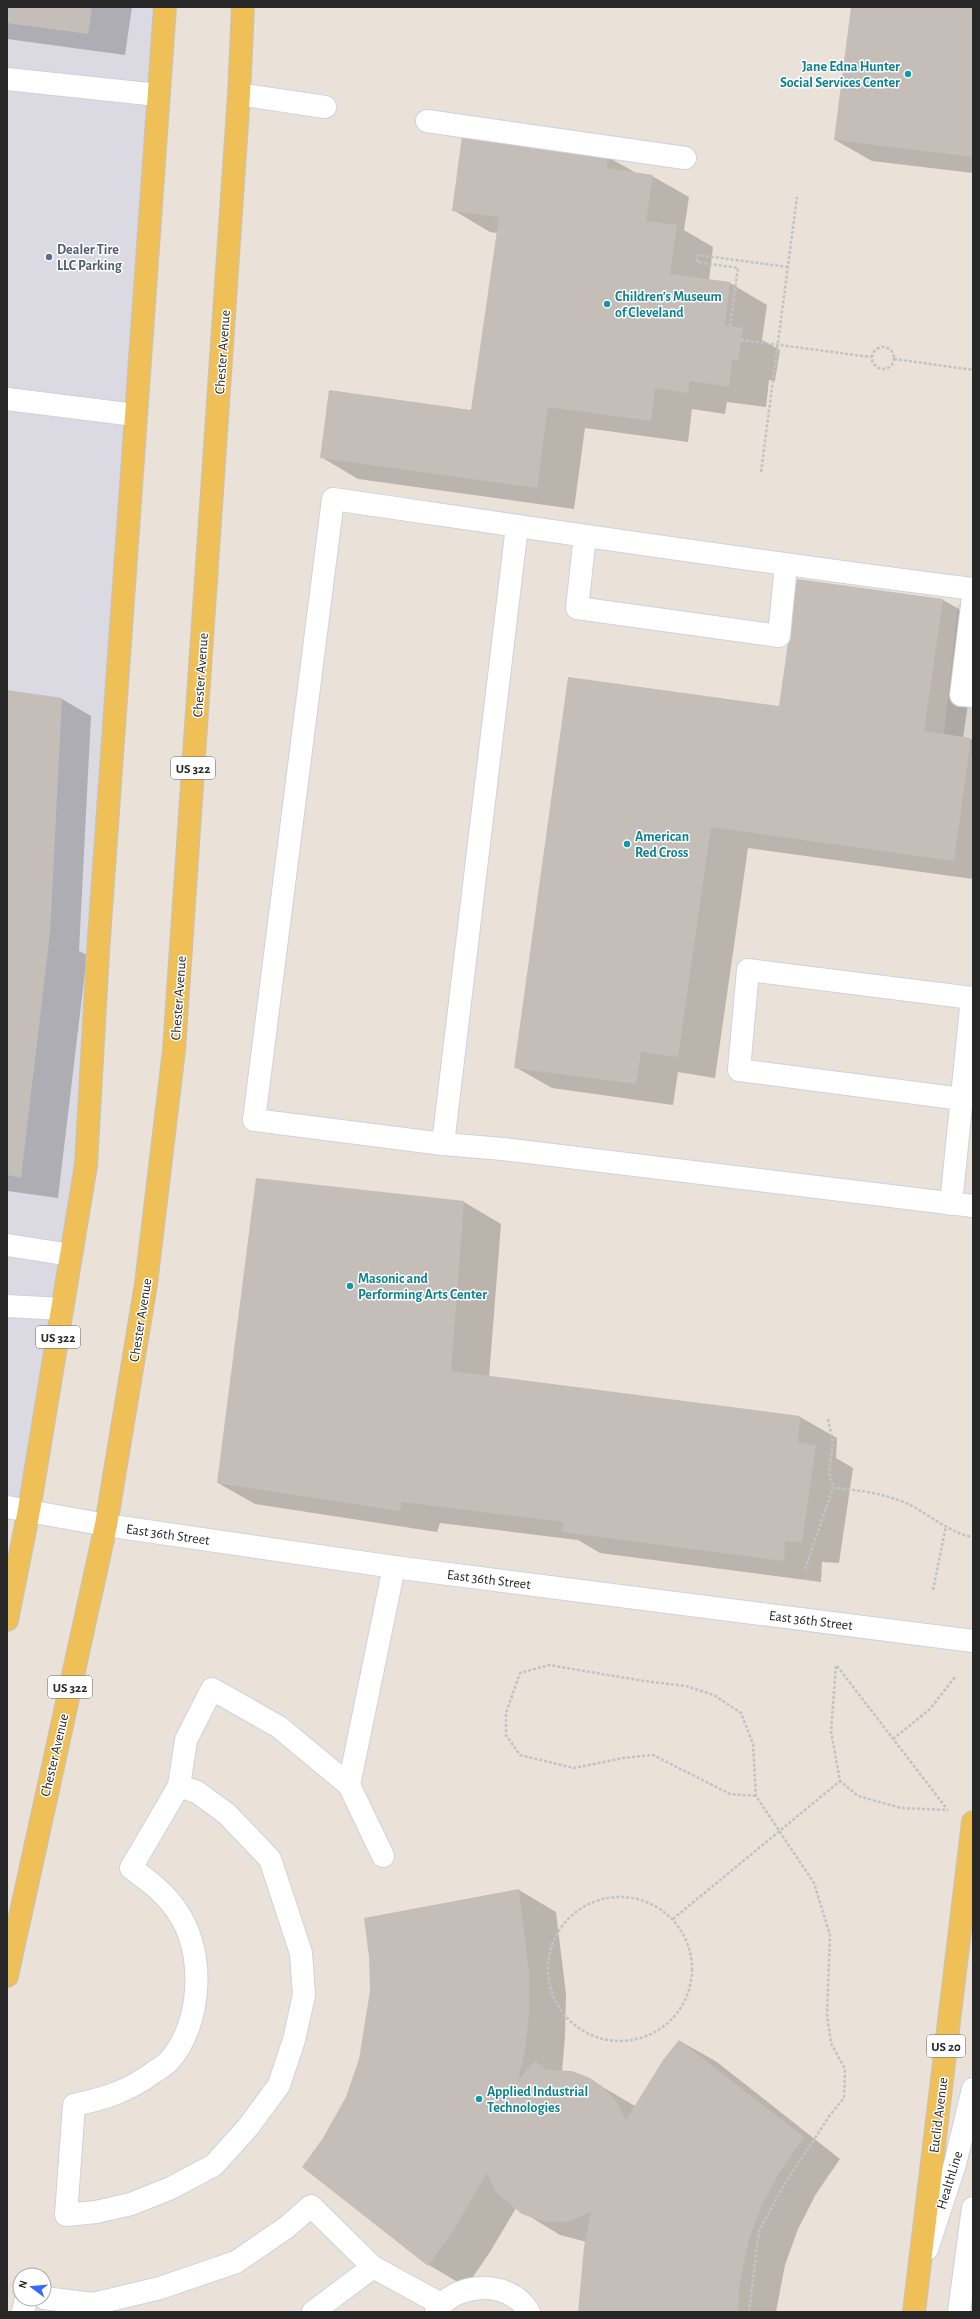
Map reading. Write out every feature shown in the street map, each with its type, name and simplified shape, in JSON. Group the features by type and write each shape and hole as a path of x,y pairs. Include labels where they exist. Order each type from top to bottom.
{"main road":[{"name":"US 322","path":"7,1620 29,1510 86,1165 98,952 165,7"},
{"name":"Chester Avenue","path":"7,1976 106,1525 146,1284 174,1050 239,94 243,7"},
{"name":"Euclid Avenue","path":"914,2312 973,1822"}],"street":[{"path":"7,79 158,95"},
{"path":"239,94 325,107"},
{"path":"427,121 685,158"},
{"path":"7,399 135,415"},
{"path":"973,589 786,565 333,499 254,1120 443,1144 503,1149 973,1206"},
{"path":"443,1144 517,526"},
{"path":"585,536 578,608 779,636 786,565"},
{"path":"973,597 961,695 973,696"},
{"path":"951,1204 962,1099 972,998 748,970 739,1070 962,1099"},
{"path":"7,1246 72,1255"},
{"path":"7,1306 62,1309"},
{"name":"East 36th Street","path":"7,1507 106,1525 394,1567 973,1641"},
{"path":"349,1785 394,1567"},
{"path":"178,1786 197,1792 227,1814 270,1859 300,1953 304,1995 294,2040 279,2084 249,2126 214,2165 171,2188 131,2204 96,2212 66,2215 74,2105 104,2098 135,2086 168,2061 186,2033 196,2004 196,1964 191,1935 178,1912 161,1891 131,1868 178,1786 186,1740 212,1689 278,1727 349,1785 383,1856"},
{"name":"HealthLine","path":"920,2269 955,2164 973,2089"},
{"path":"52,2299 93,2304 160,2288 236,2262 287,2227 311,2206 373,2267 438,2308 465,2289 493,2288 519,2299 529,2312"},
{"path":"959,2312 973,2208"},
{"path":"313,2312 373,2267"}],"path":[{"path":"761,472 797,197"},
{"path":"730,326 738,268 697,262 698,255 788,267"},
{"path":"741,340 871,357"},
{"path":"884,347 890,349 894,359 892,365 882,369 876,367 871,357 878,348 884,347"},
{"path":"894,359 973,370"},
{"path":"805,1569 833,1488 829,1473 833,1443 828,1419"},
{"path":"833,1488 873,1492 907,1504 946,1526 960,1536 973,1537"},
{"path":"933,1590 946,1526"},
{"path":"749,2312 759,2231 784,2185 830,2115 844,2098 845,2069 831,2043 826,2015 830,1936 814,1883 756,1796 753,1744 741,1713 714,1695 686,1686 644,1681 549,1665 520,1673 506,1713 506,1735 520,1755 574,1768 623,1758 653,1755 730,1794 756,1796"},
{"path":"836,1666 893,1739 948,1810 901,1808 858,1796 840,1781 831,1731 836,1666"},
{"path":"893,1739 930,1709 955,1677"},
{"path":"673,1920 840,1781"},
{"path":"610,1897 633,1898 655,1905 673,1920 687,1940 692,1963 690,1988 680,2010 663,2027 642,2039 618,2042 594,2037 573,2024 557,2006 549,1983 549,1959 556,1937 569,1918 588,1904 610,1897"}],"shaded area":[{"path":"7,7 165,7 86,1165 29,1510 7,1507"},
{"path":"958,604 973,606 973,745 943,742"}],"building":[{"path":"7,7 92,7 88,34 7,23"},
{"name":"Jane Edna Hunter Social Services Center","path":"851,7 973,7 973,157 834,140"},
{"name":"Children’s Museum of Cleveland","path":"462,136 608,156 607,168 653,175 646,221 677,225 670,274 730,282 725,325 743,328 738,360 732,360 729,387 690,381 688,393 655,388 651,421 548,407 537,488 320,458 329,390 471,410 499,217 452,211"},
{"name":"American Red Cross","path":"797,579 943,599 924,731 971,738 954,861 711,827 678,1057 641,1052 636,1084 514,1068 568,677 779,706"},
{"path":"7,690 62,698 50,933 21,1178 7,1175"},
{"name":"Masonic and Performing Arts Center","path":"256,1178 464,1201 451,1371 800,1416 798,1442 816,1446 802,1542 785,1541 784,1561 562,1532 564,1522 402,1502 400,1511 217,1483"},
{"name":"Applied Industrial Technologies","path":"519,1889 529,1972 529,2015 525,2051 518,2080 535,2061 547,2070 572,2071 590,2078 603,2087 616,2101 626,2120 663,2060 679,2040 804,2137 779,2173 761,2207 748,2243 739,2288 738,2312 578,2312 584,2247 591,2212 567,2222 542,2221 522,2214 497,2193 487,2173 453,2231 428,2266 302,2167 323,2138 346,2097 359,2059 370,1991 369,1957 364,1918"}],"place":[{"name":"Jane Edna Hunter Social Services Center","path":"908,74"},
{"name":"Dealer Tire LLC Parking","path":"49,257"},
{"name":"Children’s Museum of Cleveland","path":"607,304"},
{"name":"American Red Cross","path":"627,844"},
{"name":"Masonic and Performing Arts Center","path":"350,1286"},
{"name":"Applied Industrial Technologies","path":"479,2099"}]}
